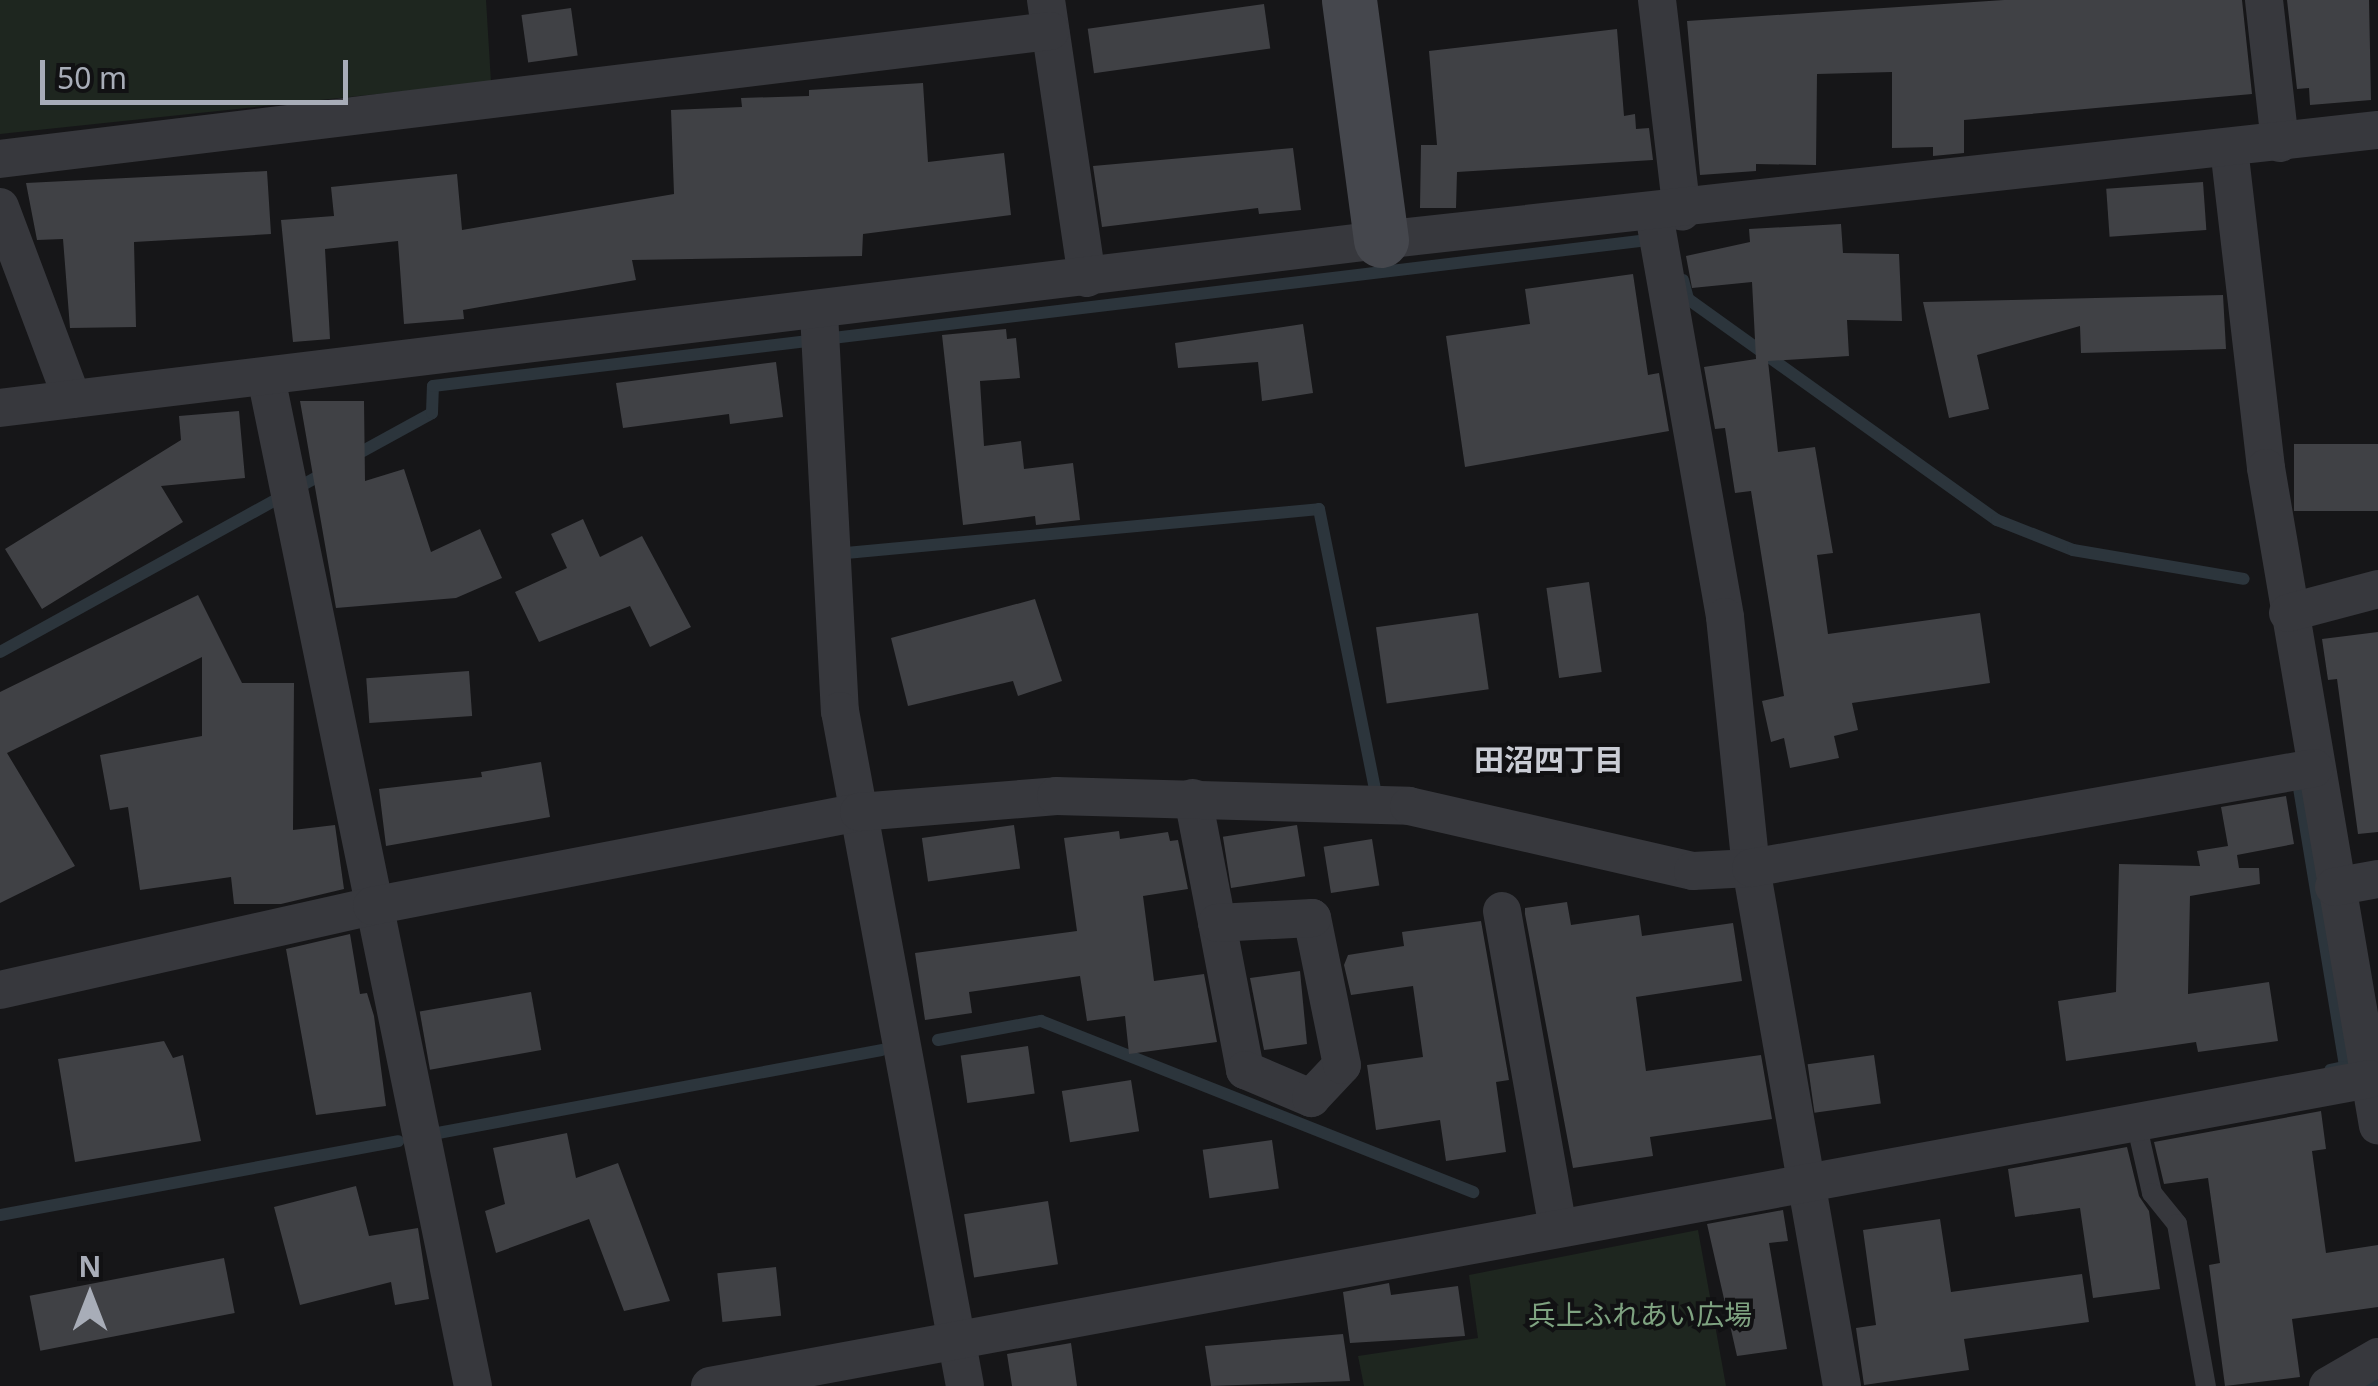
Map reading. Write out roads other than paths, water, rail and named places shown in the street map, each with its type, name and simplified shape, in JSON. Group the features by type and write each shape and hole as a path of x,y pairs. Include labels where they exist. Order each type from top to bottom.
{"street":[{"path":"1350,0 1381,240"},
{"path":"1657,0 1665,224 1725,617 1751,868 1842,1386"},
{"path":"2264,0 2280,143"},
{"path":"0,159 1048,16 1087,278"},
{"path":"0,408 819,313 1381,240 1665,224 2378,130"},
{"path":"2228,148 2288,613 2378,1126"},
{"path":"0,207 72,399"},
{"path":"819,313 840,710 965,1386"},
{"path":"266,377 473,1386"},
{"path":"2288,613 2378,589"},
{"path":"0,990 372,906 859,812 1056,796 1409,806 1694,871 1751,868 2314,768"},
{"path":"1193,798 1216,923 1244,1070 1311,1098 1342,1065 1312,918 1216,923"},
{"path":"2334,887 2378,880"},
{"path":"1502,911 1558,1227"},
{"path":"710,1386 802,1377 956,1338 2369,1079"},
{"path":"2328,1386 2378,1357"}],"lane":[{"path":"2136,1122 2152,1193 2177,1224 2206,1386"}],"waterway":[{"path":"352,457 432,413 433,386 1656,239"},
{"path":"1683,280 1688,299 1997,520 2073,550 2244,579"},
{"path":"0,652 326,472"},
{"path":"846,553 1319,509 1377,798"},
{"path":"2299,788 2345,1067 2330,1070"},
{"path":"938,1040 1041,1021 1473,1192"},
{"path":"438,1133 881,1050"},
{"path":"0,1215 398,1141"},
{"path":"2372,1386 2378,1383"}],"district":[{"name":"田沼四丁目","path":"1549,760"}],"park label":[{"name":"兵上ふれあい広場","path":"1640,1314"}]}
